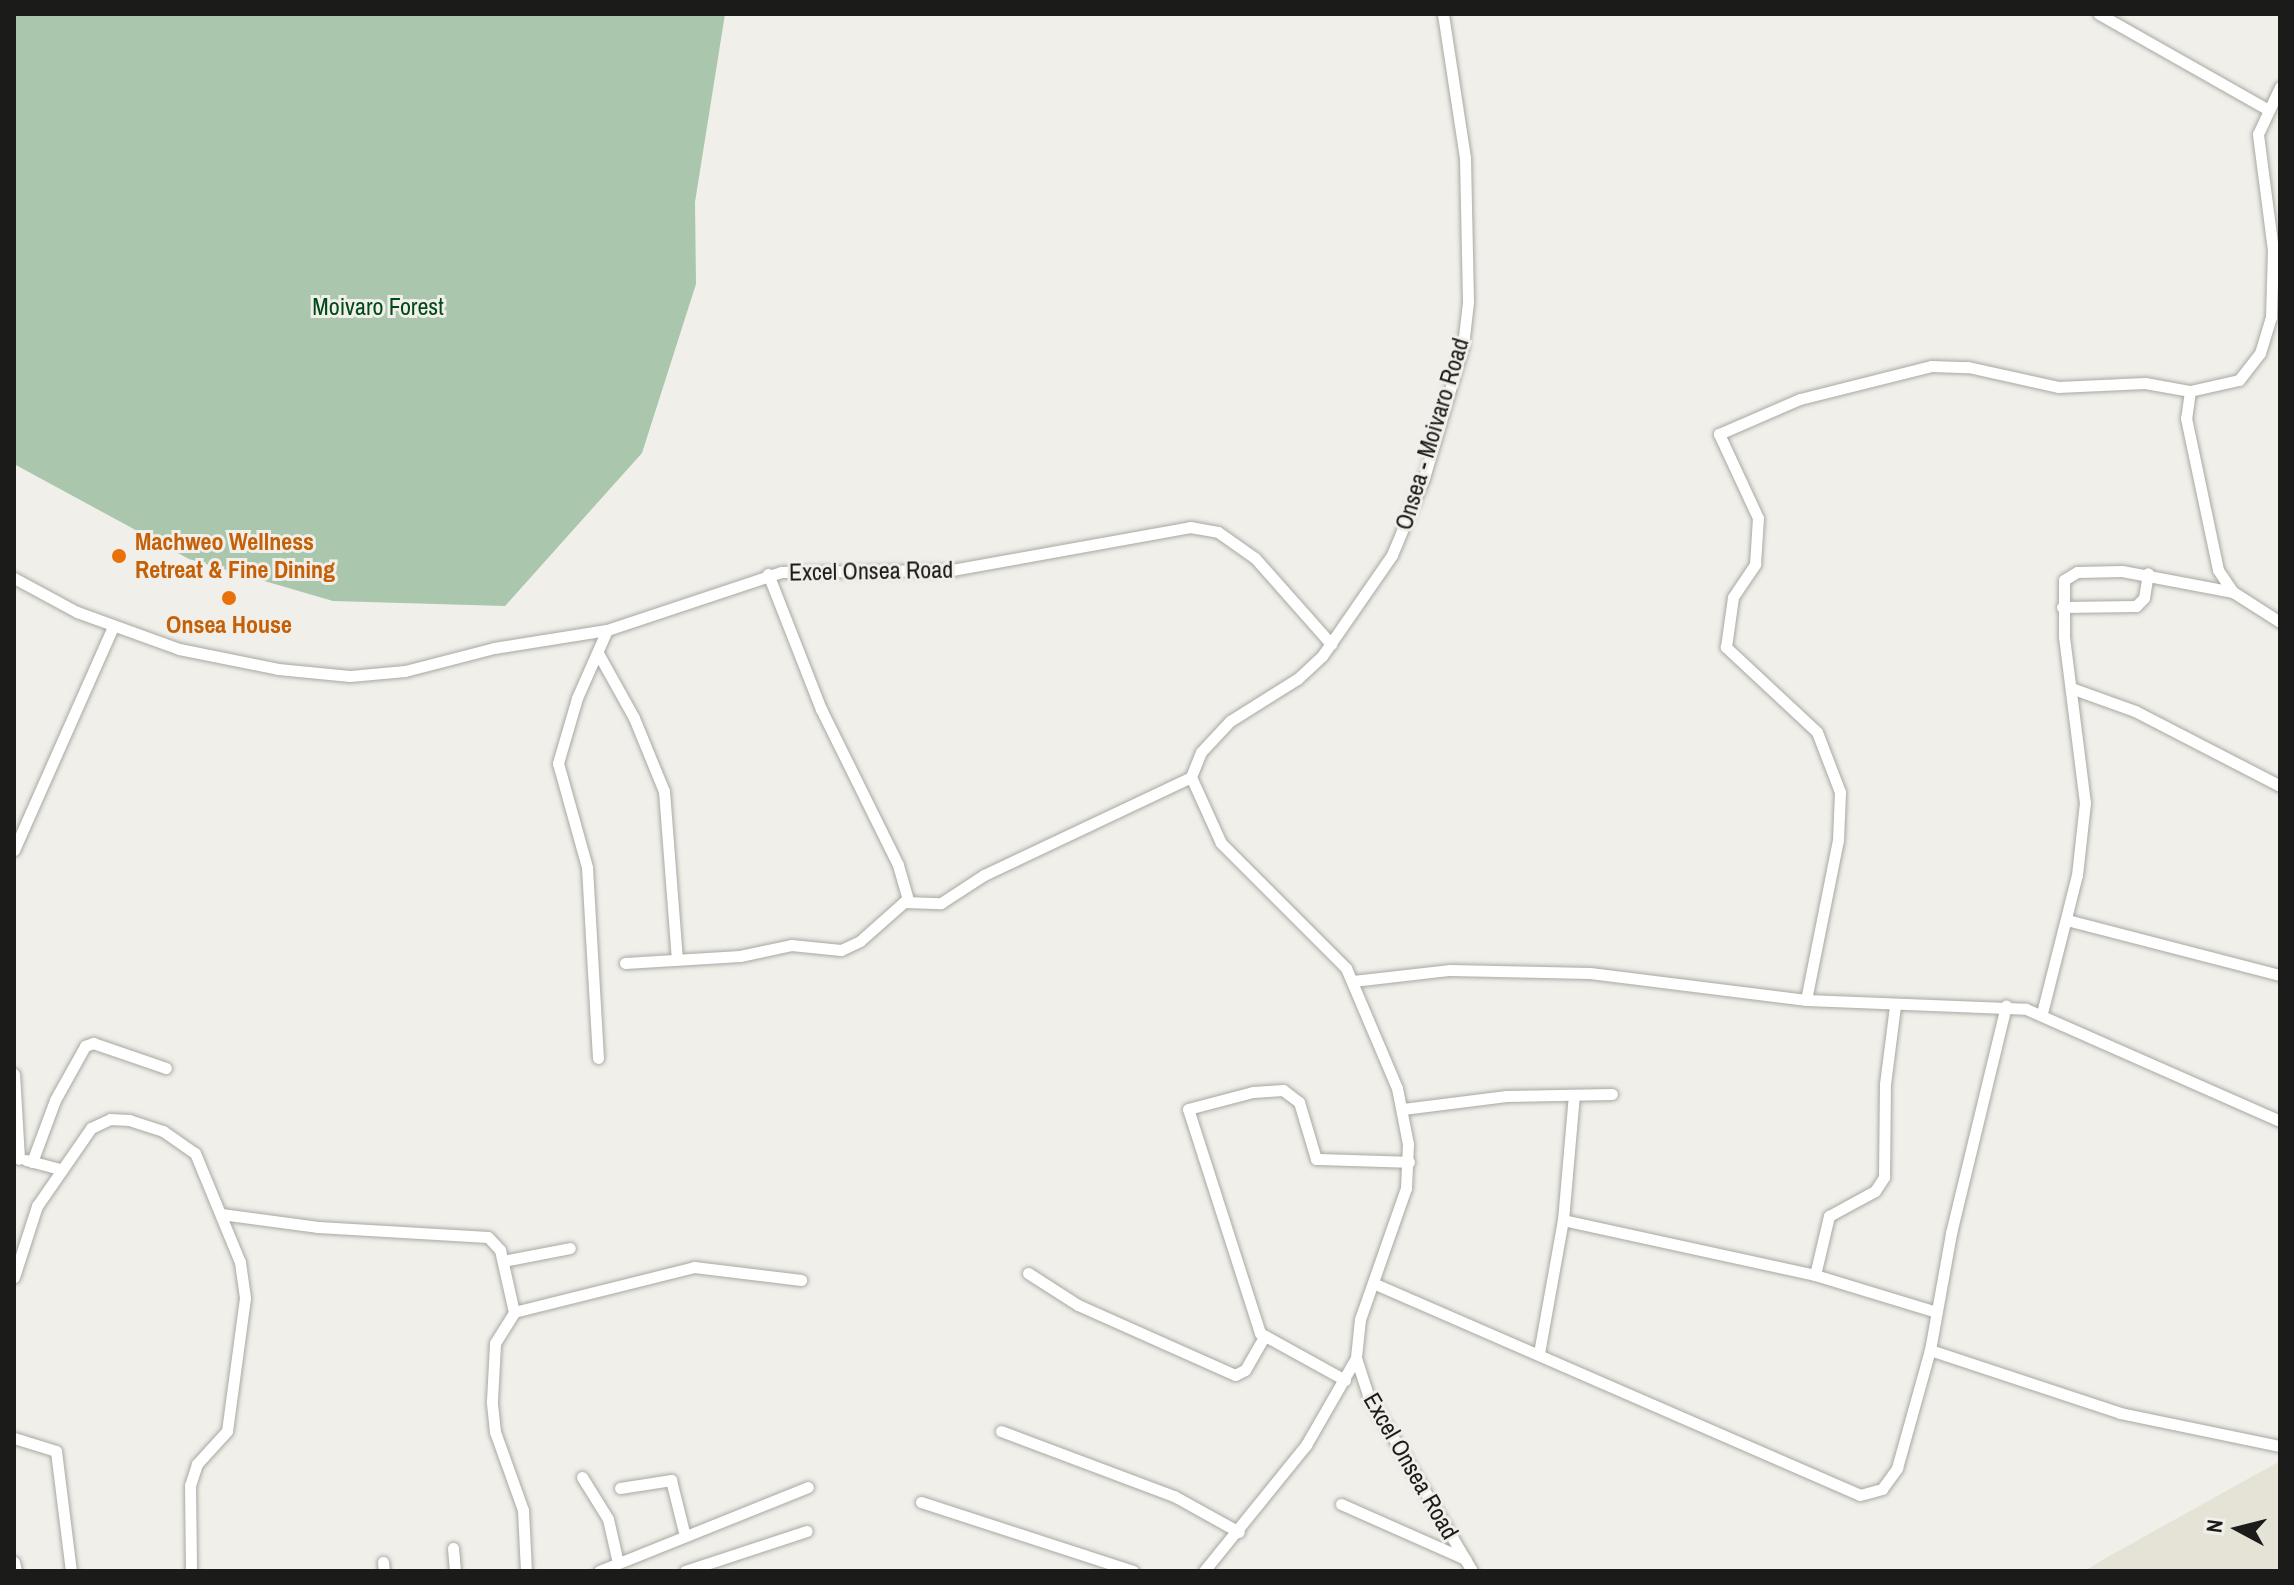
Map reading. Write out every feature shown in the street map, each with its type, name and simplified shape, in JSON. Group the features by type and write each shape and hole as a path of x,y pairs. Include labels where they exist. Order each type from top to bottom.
{"street":[{"name":"Onsea - Moivaro Road","path":"1191,777 1201,752 1230,721 1297,679 1331,644 1404,531 1463,346 1469,274 1468,199 1443,14"},
{"path":"2099,14 2267,109"},
{"path":"1806,1000 1838,840 1840,792 1817,732 1726,647 1733,597 1755,564 1758,518 1754,499 1721,446 1719,434 1800,399 1931,366 1968,367 2058,387 2145,383 2190,391 2244,377 2267,335 2274,275 2258,149 2267,109 2278,94"},
{"path":"2190,391 2184,401 2186,418 2213,558 2233,592"},
{"name":"Excel Onsea Road","path":"14,578 113,627 179,649 278,669 339,676 405,671 494,648 607,630 768,574 952,570 1153,531 1200,528 1227,537 1255,558 1331,644"},
{"path":"2042,1013 2067,920 2085,803 2062,586 2071,573 2148,573 2233,592 2280,622"},
{"path":"2062,607 2136,606 2144,598 2148,573"},
{"path":"768,574 821,709 898,865 908,900"},
{"path":"14,850 113,627"},
{"path":"598,1058 585,856 558,763 577,698 599,655 607,630"},
{"path":"599,655 634,718 664,791 677,959"},
{"path":"2071,688 2135,711 2280,786"},
{"name":"Excel Onsea Road","path":"1191,777 1199,804 1221,843 1335,954 1353,981 1403,1109 1409,1162 1403,1203 1356,1335 1356,1358 1368,1395 1472,1571"},
{"path":"625,963 740,956 791,945 841,950 908,900 941,903 984,875 1191,777"},
{"path":"2067,920 2280,975"},
{"path":"1353,981 1450,970 1590,973 1806,1000 1895,1006 2006,1006 2042,1013 2280,1121"},
{"path":"1815,1275 1829,1216 1875,1191 1884,1177 1885,1084 1895,1006"},
{"path":"1373,1283 1868,1496 1882,1489 1897,1468 1930,1350 2006,1006"},
{"path":"32,1162 55,1100 85,1046 93,1043 166,1068"},
{"path":"14,1074 16,1160 59,1169"},
{"path":"1345,1380 1264,1337 1205,1176 1188,1109 1253,1092 1283,1090 1299,1102 1316,1159 1409,1162"},
{"path":"1403,1109 1506,1096 1612,1094"},
{"path":"1539,1353 1563,1220 1574,1095"},
{"path":"14,1277 30,1223 59,1169 80,1138 101,1122 142,1123 175,1137 195,1153 240,1262 245,1298 227,1431 197,1464 190,1485 191,1571"},
{"path":"221,1214 318,1227 488,1237 498,1244 514,1312 494,1350 493,1419 523,1510 526,1571"},
{"path":"1563,1220 1815,1275 1937,1312"},
{"path":"503,1261 570,1248"},
{"path":"514,1312 694,1267 801,1280"},
{"path":"1028,1273 1078,1305 1231,1374 1245,1370 1264,1337"},
{"path":"1930,1350 2150,1422 2280,1446"},
{"path":"1204,1571 1239,1532 1306,1445 1356,1358"},
{"path":"1001,1431 1174,1496 1239,1532"},
{"path":"14,1438 56,1451 71,1571"},
{"path":"582,1477 608,1519 618,1563"},
{"path":"620,1488 671,1480 685,1536"},
{"path":"599,1571 808,1487"},
{"path":"921,1502 1133,1571"},
{"path":"1341,1504 1465,1559"},
{"path":"685,1571 807,1531"},
{"path":"453,1548 455,1571"},
{"path":"14,1562 16,1571"}],"shaded area":[{"path":"2280,1461 2280,1571 2085,1571 2104,1559"}],"green space":[{"name":"Moivaro Forest","path":"14,14 725,14 695,202 696,284 642,453 505,606 333,601 189,559 14,464"}],"place":[{"name":"Machweo Wellness Retreat & Fine Dining","path":"119,556"},
{"name":"Onsea House","path":"229,598"}]}
